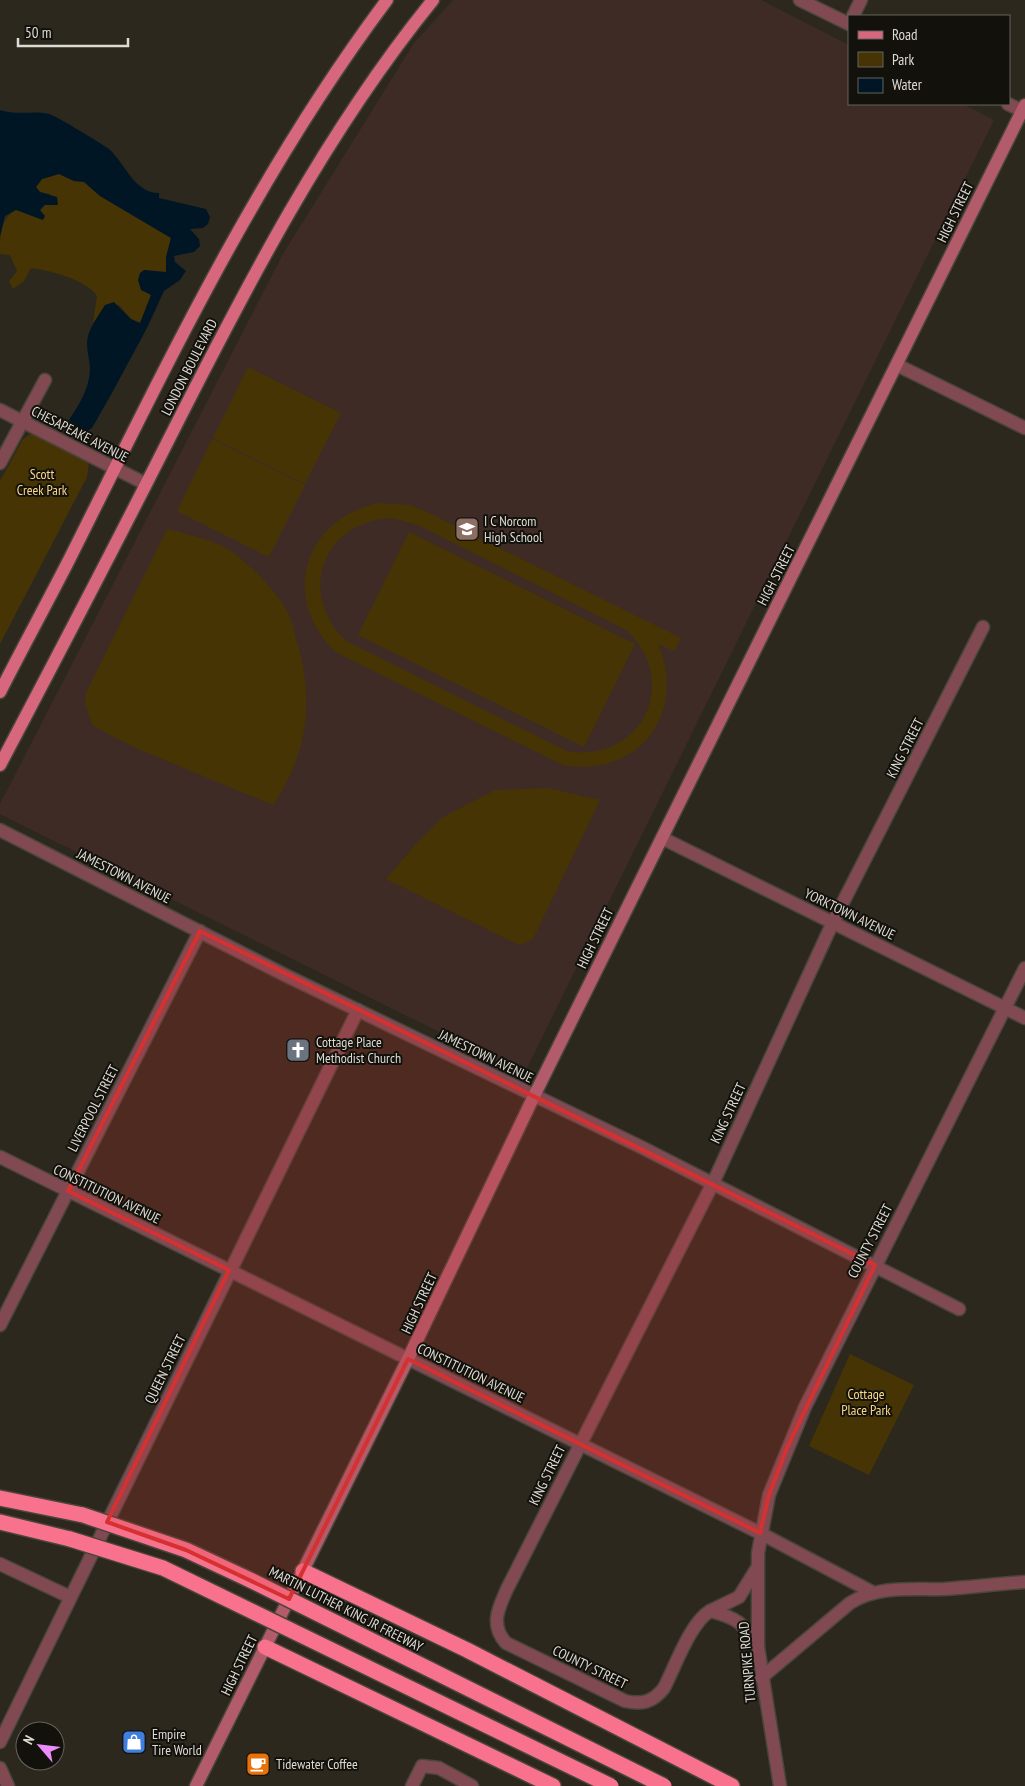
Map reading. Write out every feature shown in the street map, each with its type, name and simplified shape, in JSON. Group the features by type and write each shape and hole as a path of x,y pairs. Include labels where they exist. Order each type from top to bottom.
{"highway":[{"name":"MARTIN LUTHER KING JR FREEWAY","path":"0,1498 83,1515 186,1550 248,1578 664,1786"},
{"path":"0,1522 70,1539 163,1568 611,1786"},
{"path":"303,1571 526,1681 732,1786"},
{"path":"265,1647 554,1786"}],"main road":[{"name":"LONDON BOULEVARD","path":"0,692 70,558 113,468 230,246 310,109 387,0"},
{"name":"LONDON BOULEVARD","path":"0,764 223,333 282,224 371,84 433,0"},
{"name":"HIGH STREET","path":"196,1786 408,1359 534,1096 1024,109"}],"street":[{"path":"800,0 848,24"},
{"path":"854,15 861,0"},
{"path":"1010,105 1024,109"},
{"path":"897,364 1025,428"},
{"path":"0,463 45,380"},
{"name":"CHESAPEAKE AVENUE","path":"0,410 146,484"},
{"name":"KING STREET","path":"497,1610 713,1183 833,922 983,627"},
{"name":"JAMESTOWN AVENUE","path":"0,830 200,932 713,1183 959,1309"},
{"name":"YORKTOWN AVENUE","path":"662,838 1025,1018"},
{"name":"LIVERPOOL STREET","path":"0,1325 200,932"},
{"name":"COUNTY STREET","path":"760,1534 769,1495 786,1448 875,1265 1025,968"},
{"name":"QUEEN STREET","path":"0,1742 229,1270 358,1010"},
{"name":"CONSTITUTION AVENUE","path":"0,1157 580,1444 872,1592"},
{"name":"TURNPIKE ROAD","path":"760,1534 757,1568 758,1647 761,1678 780,1786"},
{"path":"0,1564 70,1597"},
{"name":"COUNTY STREET","path":"497,1610 496,1623 498,1634 506,1642 625,1702 644,1703 657,1696 664,1688 695,1627 710,1611 739,1597 757,1568"},
{"path":"761,1678 852,1602 872,1592 1025,1582"},
{"path":"710,1611 732,1616 745,1626 758,1647"},
{"path":"412,1786 422,1766 439,1768 472,1786"}],"highlighted area":[{"path":"200,931 875,1265 787,1448 769,1495 760,1533 408,1359 289,1599 186,1550 107,1522 229,1270 68,1191"}],"shaded area":[{"name":"I C Norcom High School","path":"453,0 761,0 848,44 848,105 965,105 994,120 524,1074 0,814 0,804 283,254 414,43"}],"green space":[{"path":"59,174 74,181 84,182 100,196 171,238 166,257 166,272 144,270 151,295 140,323 131,319 119,305 105,305 93,324 97,296 92,290 76,281 48,271 31,268 24,281 13,289 9,281 17,271 10,255 0,254 1,234 4,223 16,209 43,219 40,210 50,194 40,192 36,187 42,179"},
{"path":"248,367 341,413 305,484 213,438"},
{"name":"Scott Creek Park","path":"35,431 89,463 87,477 0,644 0,481 23,439"},
{"path":"212,439 305,485 269,557 177,511"},
{"path":"377,503 410,505 681,638 674,651 658,644 666,670 666,694 661,716 650,736 634,751 614,761 590,766 563,765 337,653 319,632 309,610 305,587 308,565 316,544 331,527 351,512","holes":["393,518 418,525 626,630 643,650 651,672 651,694 645,714 633,732 615,745 593,752 567,751 346,641 331,622 322,602 320,582 324,562 334,545 349,531 369,522"]},
{"path":"167,529 220,545 235,554 272,589 284,605 291,619 302,661 305,682 305,725 294,766 285,786 273,805 138,749 93,726 85,704 86,693"},
{"path":"409,532 635,644 584,747 358,635"},
{"path":"548,788 600,800 533,939 519,945 386,879 416,844 443,817 495,790"},
{"name":"Cottage Place Park","path":"850,1354 914,1385 869,1475 809,1446"}],"water":[{"path":"0,110 13,113 43,113 54,116 109,149 136,183 143,188 150,192 159,193 159,198 206,209 210,217 208,224 203,228 190,229 199,239 200,246 194,252 174,256 175,262 186,271 180,280 164,291 147,328 112,393 92,428 83,434 72,427 69,420 80,403 88,384 90,370 87,340 91,328 105,305 114,302 131,319 140,323 151,295 141,290 138,280 140,273 144,270 166,272 166,257 171,238 100,196 84,182 74,181 59,174 42,179 36,187 40,192 57,197 58,205 45,205 40,210 45,216 43,220 16,210 5,216 0,237"}],"place":[{"name":"I C Norcom High School","path":"467,529"},
{"name":"Cottage Place Methodist Church","path":"298,1050"},
{"name":"Empire Tire World","path":"134,1742"},
{"name":"Tidewater Coffee","path":"258,1764"}]}
